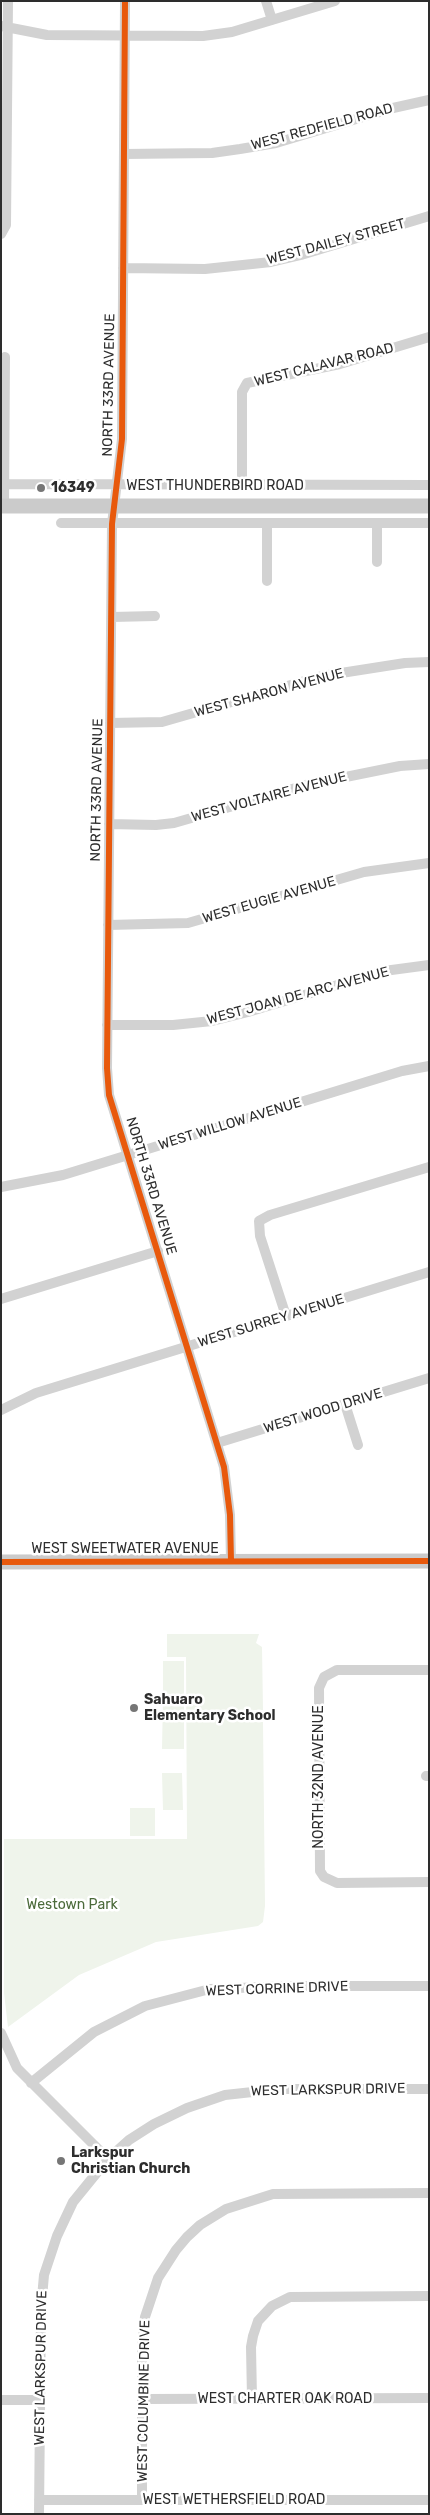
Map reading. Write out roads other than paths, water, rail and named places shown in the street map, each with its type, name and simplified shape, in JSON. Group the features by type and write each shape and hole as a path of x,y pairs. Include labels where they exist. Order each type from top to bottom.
{"street":[{"path":"1,234 6,225 4,27 8,1"},
{"name":"NORTH 33RD AVENUE","path":"124,1 122,439 118,486 112,524 106,1068 109,1095 217,1443 227,1483 231,1561"},
{"path":"266,1 272,20"},
{"path":"4,27 47,35 203,36 232,32 335,1"},
{"name":"WEST REDFIELD ROAD","path":"124,154 212,153 276,143 393,108 429,100"},
{"name":"WEST DAILEY STREET","path":"123,268 205,268 252,265 301,255 429,216"},
{"name":"WEST CALAVAR ROAD","path":"242,485 242,392 247,383 340,364 429,338"},
{"path":"3,506 5,358"},
{"name":"WEST THUNDERBIRD ROAD","path":"3,484 118,486 429,485"},
{"name":"WEST THUNDERBIRD ROAD","path":"3,506 429,506"},
{"path":"266,523 267,581"},
{"path":"377,523 377,562"},
{"path":"61,524 429,523"},
{"path":"112,616 155,616"},
{"name":"WEST SHARON AVENUE","path":"110,723 162,722 322,676 387,665 429,662"},
{"name":"WEST VOLTAIRE AVENUE","path":"109,824 156,825 174,823 230,809 306,785 400,766 429,764"},
{"name":"WEST EUGIE AVENUE","path":"108,925 188,923 364,872 429,863"},
{"name":"WEST JOAN DE ARC AVENUE","path":"107,1025 173,1025 212,1021 384,971 429,965"},
{"name":"WEST WILLOW AVENUE","path":"1,1188 54,1177 402,1071 429,1066"},
{"path":"286,1316 260,1236 259,1221 270,1215 429,1167"},
{"path":"1,1300 158,1251"},
{"name":"WEST SURREY AVENUE","path":"1,1410 36,1393 429,1272"},
{"name":"WEST WOOD DRIVE","path":"217,1443 429,1378"},
{"path":"345,1404 358,1445"},
{"name":"WEST SWEETWATER AVENUE","path":"1,1562 429,1561"},
{"name":"NORTH 32ND AVENUE","path":"429,1670 337,1670 324,1677 319,1688 319,1864 324,1877 337,1883 429,1882"},
{"name":"WEST CORRINE DRIVE","path":"31,2083 94,2032 145,2006 210,1989 292,1986 429,1986"},
{"path":"1,2033 13,2062 31,2083 108,2160"},
{"name":"WEST LARKSPUR DRIVE","path":"39,2514 41,2300 44,2275 56,2236 73,2202 108,2160 129,2140 154,2124 187,2108 225,2095 280,2089 429,2089"},
{"name":"WEST COLUMBINE DRIVE","path":"142,2500 143,2332 152,2291 176,2250 200,2225 226,2208 273,2194 429,2193"},
{"path":"252,2398 253,2336 258,2321 272,2306 290,2298 429,2296"},
{"name":"WEST CHARTER OAK ROAD","path":"142,2400 429,2398"},
{"path":"1,2400 40,2400"},
{"name":"WEST WETHERSFIELD ROAD","path":"39,2500 429,2500"}],"place":[{"name":"16349","path":"41,488"},
{"name":"Sahuaro Elementary School","path":"134,1708"},
{"name":"Larkspur Christian Church","path":"61,2161"}],"park label":[{"name":"Westown Park","path":"72,1905"}]}
